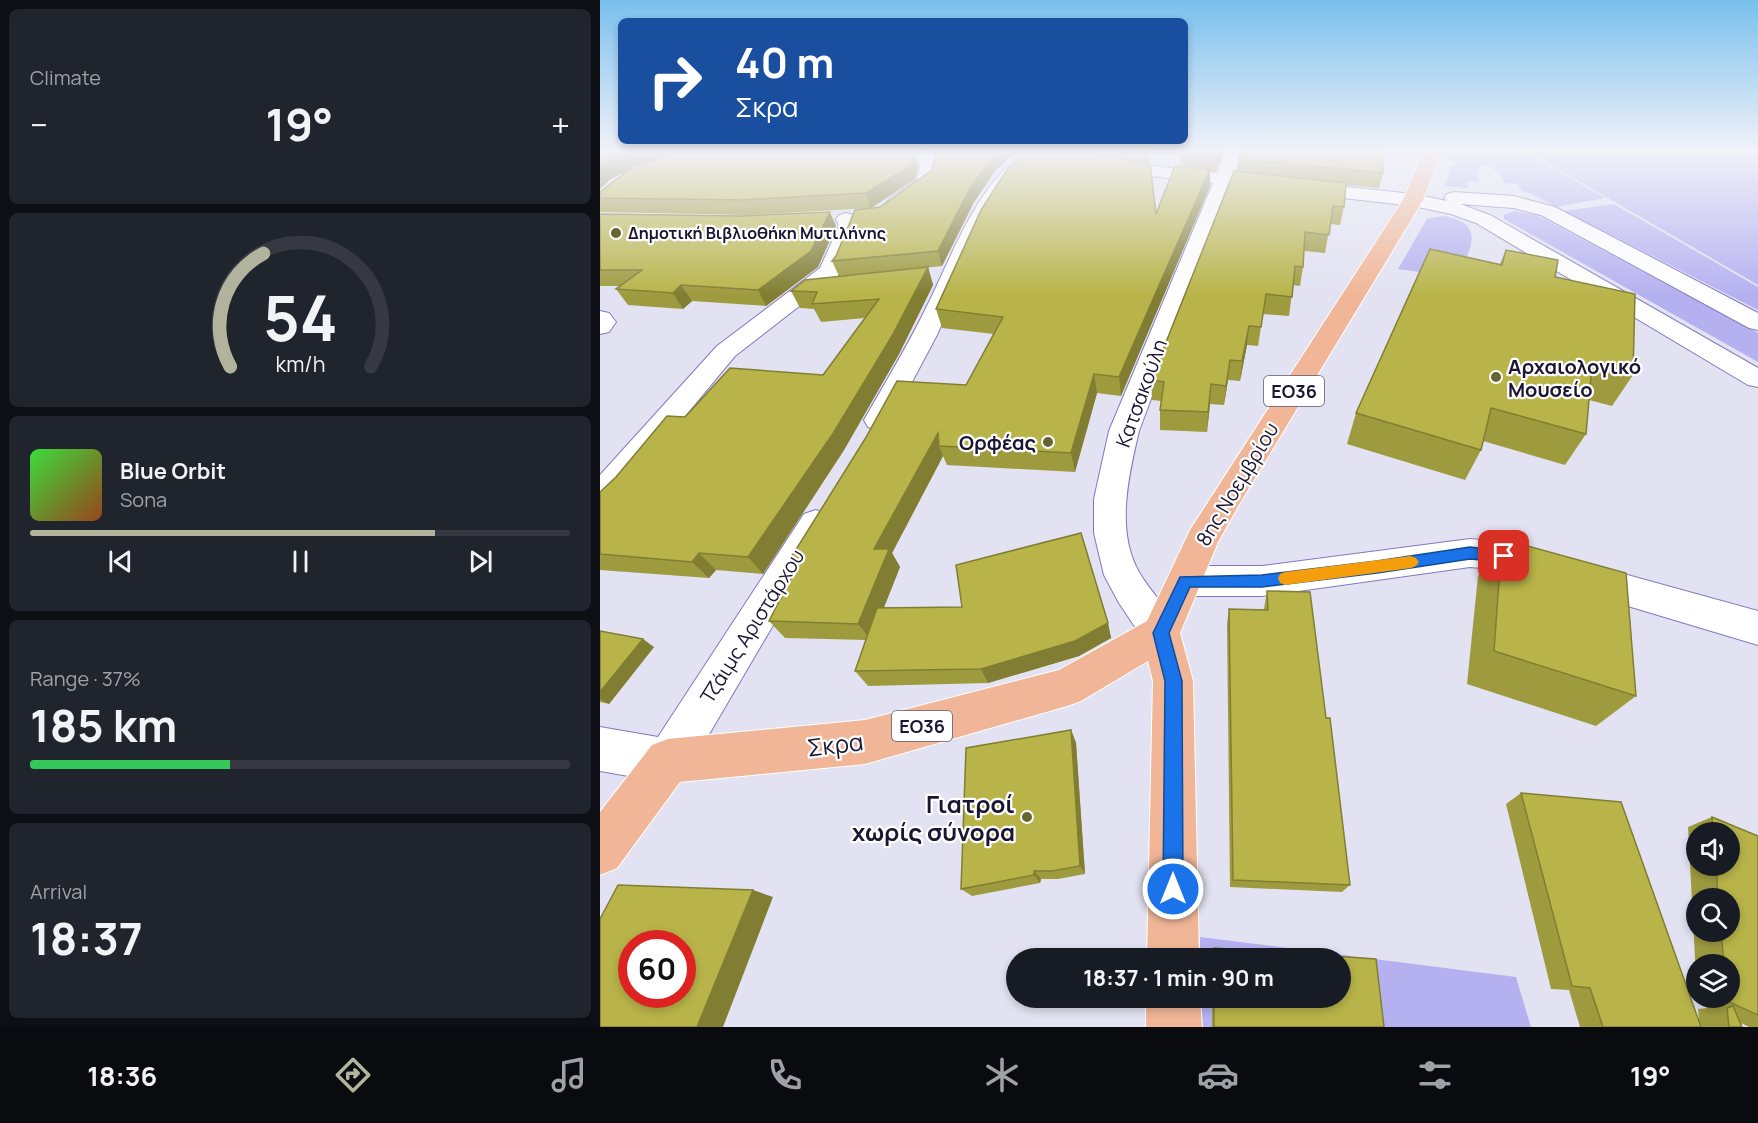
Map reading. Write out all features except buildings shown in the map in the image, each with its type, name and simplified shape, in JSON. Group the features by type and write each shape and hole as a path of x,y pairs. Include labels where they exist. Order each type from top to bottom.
{"main road":[{"name":"8ης Νοεμβρίου","path":"1161,633 1202,540 1413,200"},
{"name":"Σκρα","path":"668,761 865,742 1067,687 1161,633"},
{"path":"1161,633 1173,681 1173,948"},
{"path":"600,851 668,761"},
{"path":"1173,1008 1174,1027"}],"street":[{"path":"600,496 726,351 830,271 849,226 837,219 876,215 900,199"},
{"path":"863,447 914,355 941,275 989,199"},
{"name":"Κατσακούλη","path":"1161,633 1119,569 1109,518 1113,471 1124,431 1216,199"},
{"path":"1403,199 1456,209 1483,219 1758,379"},
{"path":"1413,200 1429,199"},
{"path":"1466,199 1527,205 1548,211 1758,323"},
{"path":"807,289 852,285"},
{"path":"600,318 604,322 600,327"},
{"name":"Τζάιμς Αριστάρχου","path":"668,761 833,496"},
{"path":"1185,581 1262,581 1470,553 1504,556 1758,628"},
{"path":"600,749 668,761"}],"shaded area":[{"path":"1541,199 1600,199 1556,207"},
{"path":"1609,199 1758,199 1758,285"},
{"path":"1614,204 1758,287 1758,310 1564,211"},
{"path":"1515,211 1537,215 1758,333 1758,362 1504,219 1504,215"},
{"path":"1443,216 1466,225 1472,239 1456,277 1398,269 1427,219"},
{"path":"1200,937 1287,948 1200,948"},
{"path":"1351,956 1516,977 1531,1027 1200,1027 1200,1008 1351,1008"}],"slow traffic":[{"path":"1285,578 1411,562"}],"place":[{"name":"Δημοτική Βιβλιοθήκη Μυτιλήνης","path":"616,233"},
{"name":"Αρχαιολογικό Μουσείο","path":"1496,377"},
{"name":"Ορφέας","path":"1048,442"},
{"name":"Γιατροί χωρίς σύνορα","path":"1027,817"}],"route":[{"path":"1173,889 1173,681 1161,633 1185,581 1262,581 1470,553 1504,556"}]}
